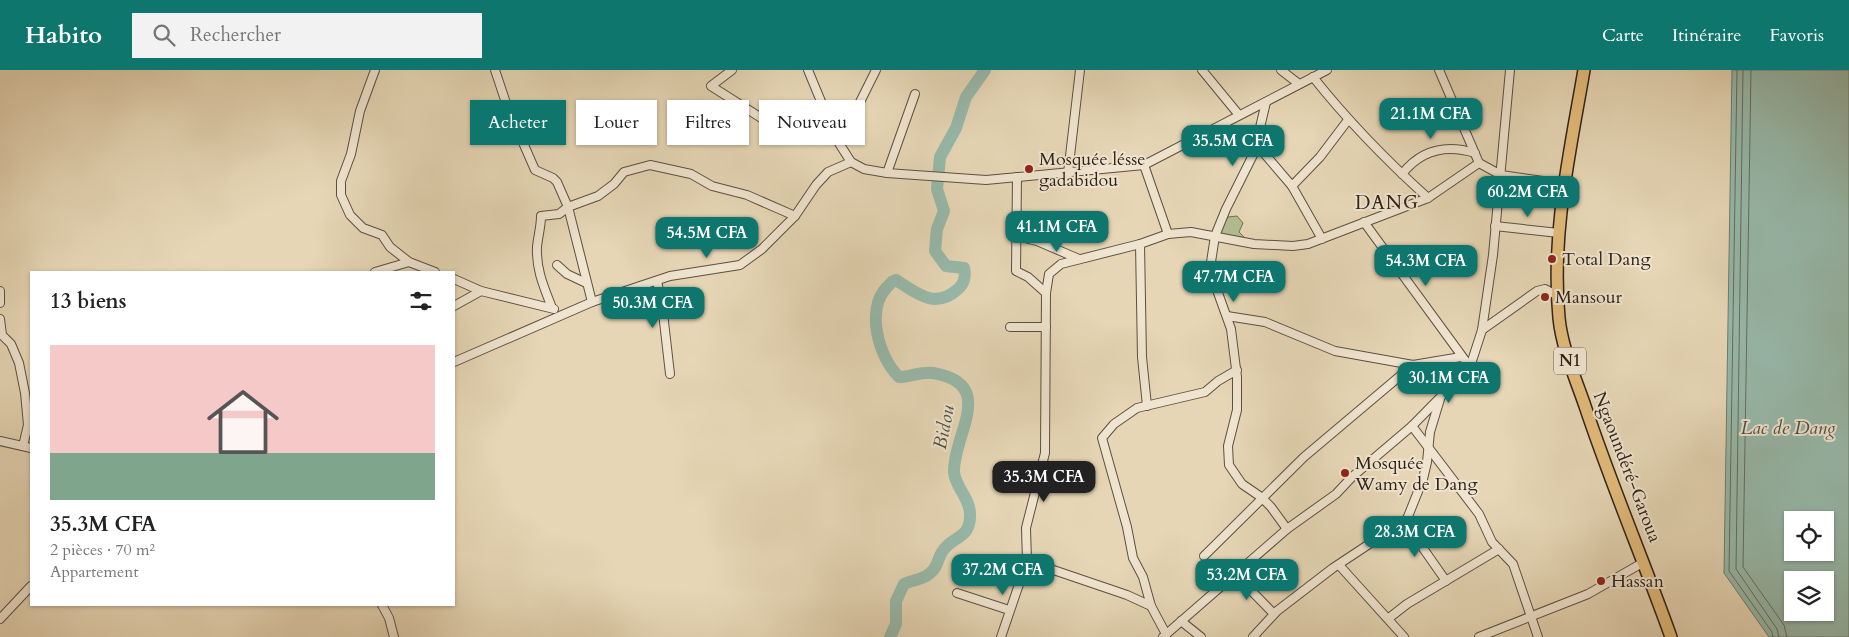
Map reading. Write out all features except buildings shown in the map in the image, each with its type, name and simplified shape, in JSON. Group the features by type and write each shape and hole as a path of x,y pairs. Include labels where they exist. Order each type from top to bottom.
{"highway":[{"name":"Ngaoundéré-Garoua","path":"1584,70 1564,184 1558,233 1558,296 1563,342 1597,441 1671,637"}],"street":[{"path":"375,70 360,111 351,154 341,181 341,196 354,221 365,229 382,235 390,247 409,262 432,271"},
{"path":"495,70 507,106 536,170 557,182 568,207 592,302"},
{"path":"732,70 711,86 759,116"},
{"path":"808,70 820,100"},
{"path":"861,100 876,70"},
{"path":"1068,173 1080,70"},
{"path":"1202,70 1239,115"},
{"path":"1281,70 1299,84"},
{"path":"840,145 851,162 864,168 887,173 986,180 1144,165 1266,102 1315,74 1327,70"},
{"path":"1439,70 1479,163 1501,175 1564,184"},
{"path":"1237,370 1218,380 1205,392 1139,407 1105,432 1102,438 1133,558 1143,577 1151,606 1165,636 1234,573 1287,529 1336,494 1352,477 1412,426 1470,367 1482,330 1501,175 1510,70"},
{"path":"1315,74 1348,120 1428,198"},
{"path":"887,173 915,94"},
{"path":"1266,102 1257,145 1215,236 1211,262 1213,279 1227,316 1237,370 1237,410 1228,446 1229,465 1242,484 1261,497 1287,529"},
{"path":"1292,186 1320,157 1348,120"},
{"path":"1257,145 1292,186 1322,238"},
{"path":"1402,174 1416,159 1438,150 1461,148 1475,153"},
{"path":"455,362 567,311 592,302 683,273 740,265 762,249 796,216 816,185 828,172 851,162"},
{"path":"1001,637 1027,561 1026,528 1045,453 1046,293 1051,270 1061,264 1079,259 1087,259 1168,234 1192,232 1274,246 1301,245 1428,198 1479,163"},
{"path":"552,308 538,272 537,244 542,228 541,218 543,215 559,214 568,207 604,193 628,170 654,165 691,174 712,186 747,195 796,216"},
{"path":"1144,165 1168,234"},
{"path":"1017,177 1016,270 1028,277 1046,293"},
{"path":"1364,222 1470,367"},
{"path":"1495,226 1558,233"},
{"path":"1017,236 1038,241 1079,259"},
{"path":"1140,244 1142,358 1147,406"},
{"path":"378,271 409,262"},
{"path":"557,265 567,274 586,283"},
{"path":"455,279 481,291 567,311"},
{"path":"656,281 662,304 670,374"},
{"path":"1482,330 1537,291 1545,289 1558,296"},
{"path":"0,291 0,303"},
{"path":"455,305 481,291"},
{"path":"1227,316 1265,322 1335,351 1413,365 1461,357"},
{"path":"0,319 2,335 11,344 19,363 25,393 28,426 27,447 0,441"},
{"path":"1010,328 1046,327"},
{"path":"1204,556 1248,513 1261,497 1304,457 1413,365"},
{"path":"1253,637 1274,614 1339,564 1404,521 1412,510 1417,498 1427,462 1431,427 1440,396"},
{"path":"1412,426 1479,514 1492,542 1513,564 1538,637"},
{"path":"1404,521 1446,581"},
{"path":"1389,618 1407,604 1499,549"},
{"path":"1027,561 1127,595 1151,606"},
{"path":"1479,637 1532,618 1588,594 1644,562"},
{"path":"1339,564 1404,637"},
{"path":"1234,573 1274,614"},
{"path":"0,619 30,587"},
{"path":"957,594 1009,610"},
{"path":"383,606 389,618 394,637"},
{"path":"1181,621 1201,637"}],"shaded area":[{"path":"1237,216 1243,223 1239,232 1245,238 1242,241 1234,236 1225,237 1219,235 1220,229 1228,217"}],"water":[{"name":"Lac de Dang","path":"1732,70 1849,70 1849,637 1769,637 1724,573"}],"waterway":[{"name":"Bidou","path":"890,637 896,624 896,601 904,584 923,578 932,572 946,547 967,529 970,514 968,503 957,483 954,472 955,457 964,427 968,399 964,388 953,379 933,373 920,373 899,377 886,358 877,334 877,308 880,297 887,287 896,280 918,294 934,299 950,295 963,282 965,277 964,268 946,266 935,251 937,229 944,211 937,189 940,157 956,128 966,97 985,70"}],"place":[{"name":"Mosquée lésse gadabidou","path":"1029,169"},
{"name":"Total Dang","path":"1552,259"},
{"name":"Mansour","path":"1545,297"},
{"name":"Mosquée Wamy de Dang","path":"1345,473"},
{"name":"Hassan","path":"1601,581"}],"district":[{"name":"DANG","path":"1387,203"}]}
